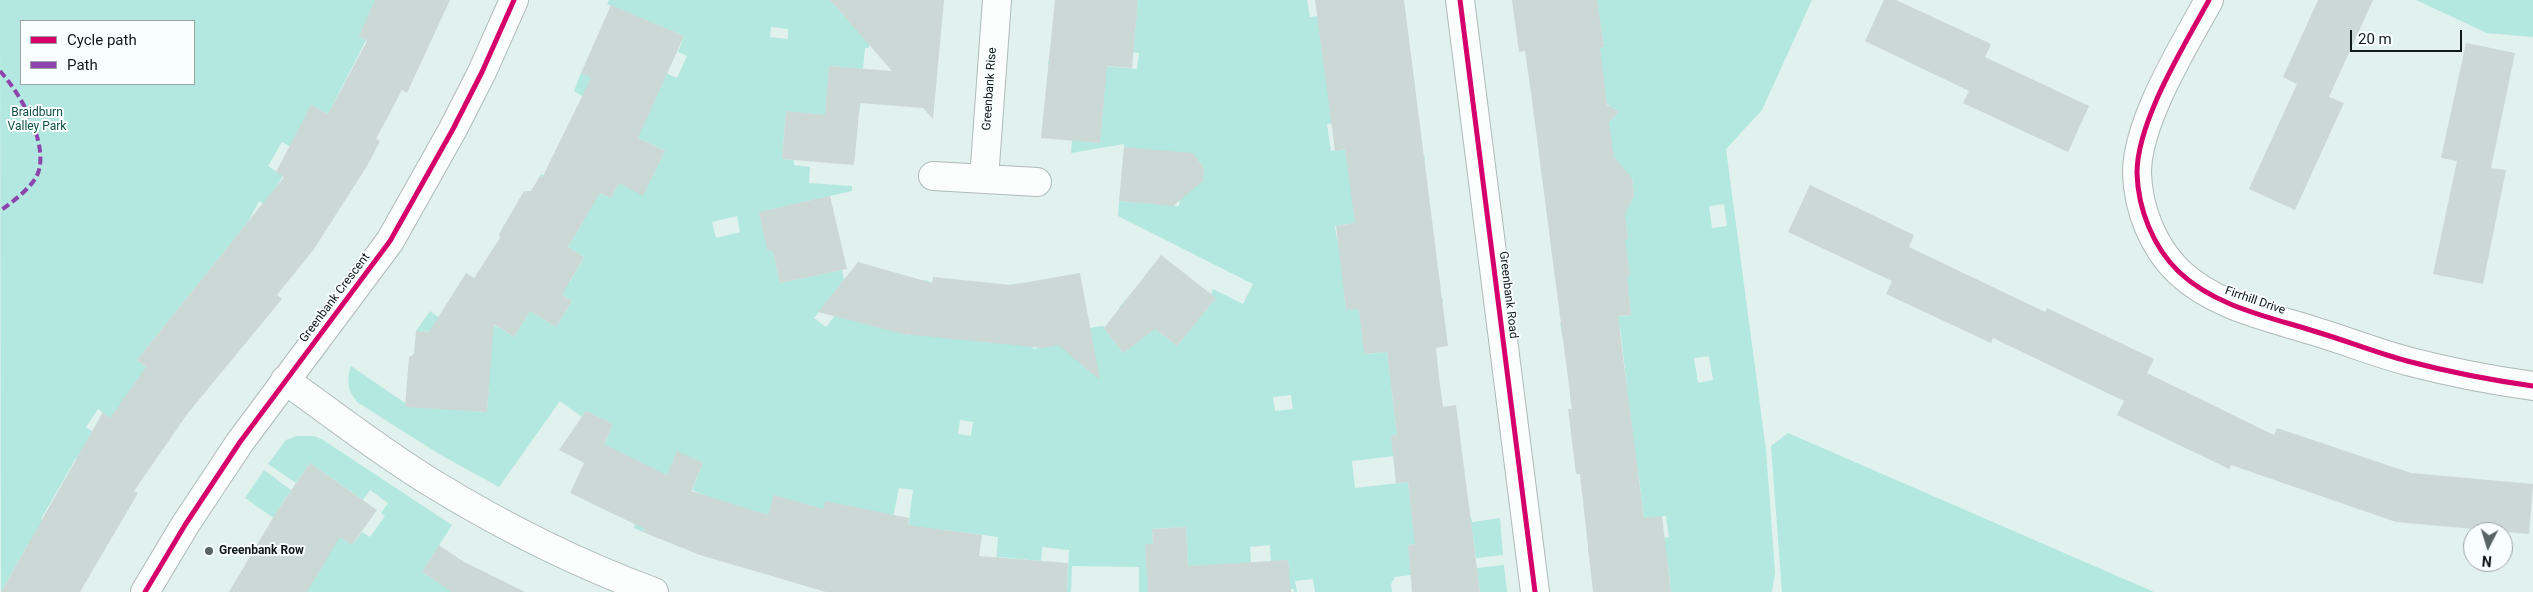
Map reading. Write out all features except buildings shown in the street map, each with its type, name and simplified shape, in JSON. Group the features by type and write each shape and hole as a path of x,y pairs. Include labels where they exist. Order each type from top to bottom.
{"street":[{"name":"Greenbank Crescent","path":"145,592 185,525 285,380 390,241 453,129 482,72 514,0"},
{"name":"Greenbank Rise","path":"984,179 997,0"},
{"name":"Greenbank Road","path":"1460,0 1535,592"},
{"name":"Firrhill Drive","path":"2209,0 2158,96 2139,153 2138,188 2143,211 2152,233 2164,254 2179,272 2199,288 2235,307 2405,360 2478,378 2533,386"},
{"path":"933,176 1037,182"},
{"path":"285,380 394,459 484,514 592,566 654,592"}],"green space":[{"name":"Braidburn Valley Park","path":"0,0 384,0 370,13 359,36 366,40 328,114 311,105 306,156 282,142 268,166 283,176 265,205 259,201 248,222 137,360 194,406 188,413 151,387 110,418 98,409 86,427 121,451 105,474 76,458 41,519 69,534 28,544 1,592"},
{"path":"609,0 844,0 837,8 855,28 941,36 870,35 869,48 865,48 863,69 829,66 827,97 861,100 858,118 786,112 782,159 794,160 794,165 810,167 809,183 852,186 852,191 773,209 776,224 767,249 773,252 780,283 842,270 844,280 814,318 826,327 873,267 858,322 909,335 924,280 929,281 922,306 1004,344 1010,285 1020,283 1033,349 1067,343 1090,328 1103,326 1123,353 1142,338 1119,308 1126,299 1128,308 1177,346 1215,299 1211,294 1213,289 1243,304 1253,284 1118,216 1119,201 1179,206 1181,185 1196,186 1203,181 1204,168 1199,161 1124,147 1124,144 1071,153 1072,140 1100,143 1106,70 1048,65 1048,61 1137,69 1139,53 1133,52 1138,0 1307,0 1310,17 1404,4 1386,83 1414,79 1415,86 1358,93 1361,120 1327,124 1331,151 1365,147 1396,158 1424,155 1425,161 1368,169 1355,223 1335,226 1337,240 1408,232 1344,291 1346,310 1443,299 1443,302 1419,306 1364,354 1387,352 1397,435 1391,436 1392,442 1459,434 1421,453 1352,461 1355,488 1408,482 1413,524 1471,517 1472,522 1500,518 1503,555 1476,558 1473,537 1408,545 1409,552 1419,574 1395,577 1391,584 1392,592 1315,592 1313,579 1295,581 1297,592 1294,592 1294,589 1290,589 1288,560 1271,562 1270,545 1250,547 1251,564 1188,566 1186,527 1152,529 1153,544 1146,544 1148,592 1139,592 1139,567 1072,566 1071,592 1067,592 1069,550 1042,547 1041,561 999,557 994,592 998,537 945,530 906,544 913,490 899,488 891,528 810,578 768,515 717,501 692,490 703,463 677,452 643,532 634,528 635,524 624,519 604,444 613,424 586,411 582,417 560,401 499,487 439,454 357,402 349,385 351,366 411,407 487,412 489,384 450,333 416,331 430,311 445,322 485,319 514,337 530,311 556,327 572,301 491,252 494,247 570,282 584,257 568,247 583,222 561,208 569,194 540,176 541,174 582,197 593,190 611,198 619,183 643,195 665,151 638,138 640,132 574,91 581,73 645,100 666,73 677,78 687,56 678,52 684,36 607,4","holes":["771,27 788,29 788,39 770,37","737,216 740,232 716,238 712,222","1291,395 1293,409 1275,411 1273,397","960,420 973,422 971,436 958,434"]},
{"path":"1591,0 1812,0 1762,110 1726,149 1766,450 1775,572 1772,592 1671,592 1668,564 1649,566 1646,545 1588,552 1588,547 1669,537 1666,516 1644,518 1638,470 1580,477 1580,474 1603,456 1635,452 1628,397 1571,404 1570,395 1627,387 1620,327 1611,334 1563,339 1560,323 1631,315 1628,286 1613,278 1630,275 1626,247 1608,246 1551,252 1551,249 1628,239 1624,207 1629,206 1634,196 1632,178 1599,173 1542,179 1540,160 1605,127 1612,119 1610,106 1601,101 1600,48 1604,47 1600,21","holes":["1724,204 1727,226 1712,228 1709,206","1709,356 1713,380 1698,383 1694,358"]},
{"path":"2416,0 2533,0 2533,37 2487,33"},
{"path":"1788,433 2154,592 1782,592 1771,446"},
{"path":"297,436 314,436 323,440 452,525 422,572 449,589 466,563 488,574 479,592 307,592 278,521 245,498 264,470 291,490 277,511 329,548 338,535 352,545 362,532 370,537 385,516 381,513 388,503 370,490 363,500 310,463 296,483 268,464 286,440"},
{"path":"1504,565 1507,592 1480,592 1477,568"}],"marked path":[{"path":"0,71 24,105 31,119 40,148 38,173 32,184 0,211"}],"cycle path":[{"path":"145,592 185,525 240,442 390,241 453,129 482,72 514,0"},
{"path":"1460,0 1535,592"},
{"path":"2209,0 2175,61 2153,108 2139,153 2137,173 2140,200 2149,227 2170,262 2179,272 2210,294 2262,316 2407,361 2438,369 2533,386"}],"place":[{"name":"Greenbank Row","path":"209,551"}]}
